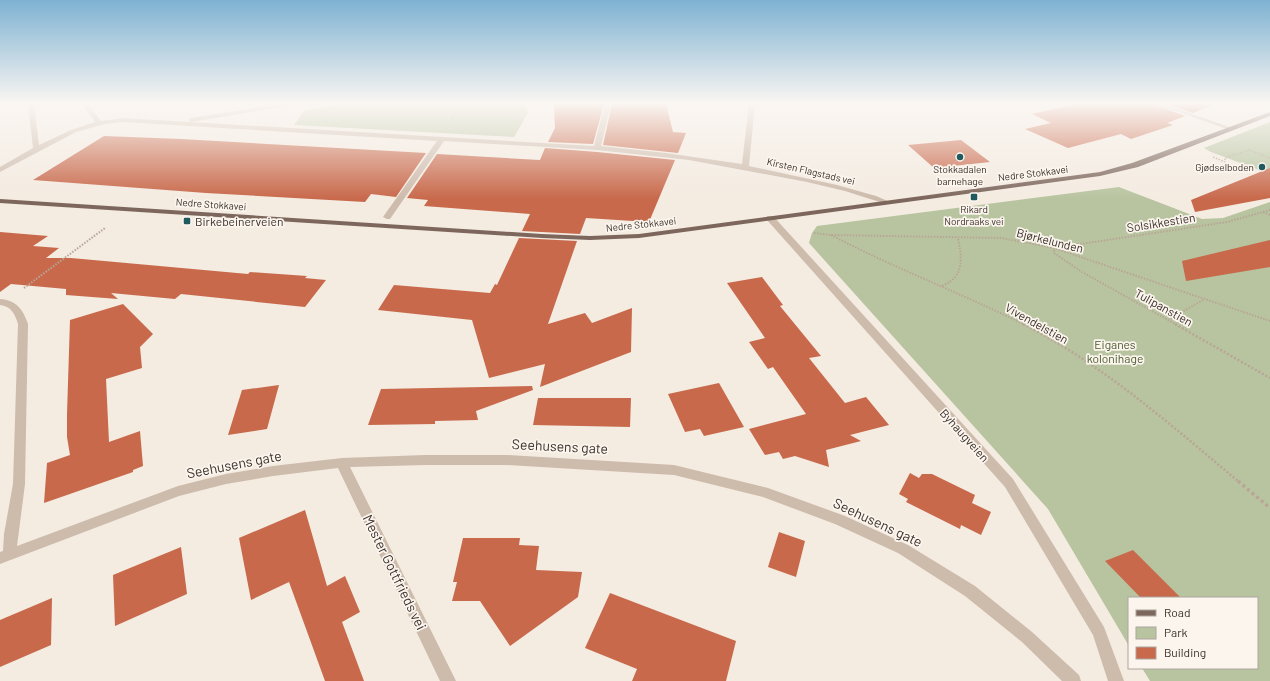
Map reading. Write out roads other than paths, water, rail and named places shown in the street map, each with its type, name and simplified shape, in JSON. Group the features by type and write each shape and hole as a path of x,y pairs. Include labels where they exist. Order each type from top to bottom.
{"main road":[{"name":"Nedre Stokkavei","path":"0,201 590,238 639,236 1100,174 1135,165 1210,136"}],"street":[{"path":"35,136 36,148"},
{"name":"Kirsten Flagstads vei","path":"0,170 36,148 60,136"},
{"name":"Kirsten Flagstads vei","path":"378,136 597,148 675,155 745,166 831,185 858,192 886,202"},
{"path":"597,148 600,136"},
{"path":"745,166 748,136"},
{"path":"387,217 441,140"},
{"name":"Byhaugveien","path":"770,218 1009,483 1100,632 1116,681"},
{"path":"3,302 20,312 23,324 19,484 11,534 5,556"},
{"name":"Seehusens gate","path":"5,556 178,491 226,479 273,471 342,463 403,460 498,460 580,463 674,470 764,492 840,520 903,549 970,591 1027,637 1073,681"},
{"name":"Mester Gottfrieds vei","path":"342,463 448,681"}],"place":[{"name":"Stokkadalen barnehage","path":"960,157"},
{"name":"Gjødselboden","path":"1262,167"},
{"name":"Rikard Nordraaks vei","path":"974,197"},
{"name":"Birkebeinerveien","path":"187,221"}],"park label":[{"name":"Eiganes kolonihage","path":"1115,351"}]}
